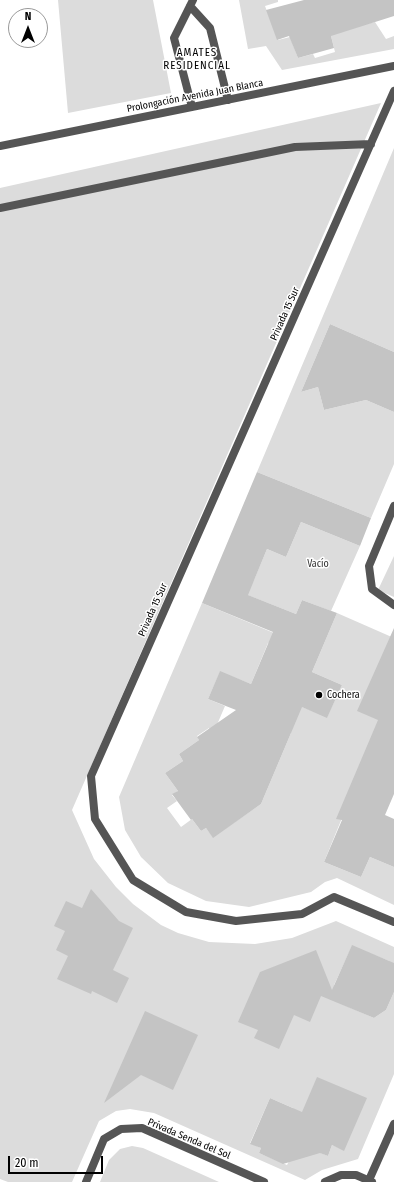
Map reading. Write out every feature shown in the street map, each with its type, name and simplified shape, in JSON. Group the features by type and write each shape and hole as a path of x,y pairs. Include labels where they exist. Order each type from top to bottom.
{"street":[{"path":"192,107 174,38 191,3 210,28 228,100"},
{"name":"Prolongación Avenida Juan Blanca","path":"0,146 394,66"},
{"name":"Privada 15 Sur","path":"394,91 91,776 95,819 133,880 186,912 236,921 265,918 302,914 334,896 394,922"},
{"path":"0,208 295,147 371,144"},
{"path":"394,506 369,566 372,589 394,605"},
{"path":"325,1182 341,1175 356,1175 371,1181 394,1124"},
{"name":"Privada Senda del Sol","path":"86,1182 104,1139 121,1130 142,1128 264,1182"}],"green space":[{"path":"58,0 153,0 171,93 68,113"},
{"path":"239,0 278,0 278,2 265,6 278,40 290,37 298,58 313,54 315,58 335,52 330,32 375,22 386,39 394,36 394,49 282,70 266,46 248,49"},
{"path":"381,103 72,810 94,859 116,887 133,904 161,925 178,933 209,942 255,944 292,938 336,921 394,947 394,967 389,961 352,946 334,985 344,1005 374,1018 386,1010 394,992 394,1074 358,1159 322,1170 305,1180 154,1113 130,1109 116,1111 99,1121 72,1182 8,1182 0,1179 0,188","holes":["270,1098 293,1108 299,1119 344,1150 332,1145 328,1156 314,1150 293,1153 287,1165 259,1153 261,1148 250,1143"]},
{"path":"394,148 394,352 330,324 301,392 318,387 324,410 366,400 394,412 394,464 371,518 257,472"},
{"name":"Vacío","path":"301,522 360,546 331,611 302,600 296,614 245,594 254,580 267,549 286,557"},
{"path":"394,556 394,597 378,590"},
{"path":"202,603 286,638 268,643 251,684 220,672 208,699 225,706 213,734 209,728 197,736 199,740 179,754 183,761 165,773 178,791 172,795 177,801 167,808 181,827 192,819 201,831 206,828 213,837 261,804 291,733 266,692 327,717 342,685 312,672 337,613 394,638 394,747 342,818 324,862 361,877 370,857 394,867 394,905 337,878 325,882 311,892 249,907 206,901 168,883 141,857 125,830 119,797"},
{"path":"132,1146 143,1148 219,1182 100,1182 109,1160 120,1149"}],"building":[{"path":"304,0 394,0 394,16 331,36 334,48 298,58 289,36 277,40 266,10"},
{"path":"330,324 394,352 394,412 366,400 324,410 318,387 301,392"},
{"path":"257,472 371,518 360,546 301,522 286,557 267,549 248,595 296,614 302,600 337,613 312,672 342,685 327,718 302,707 261,804 213,838 206,828 201,831 192,819 191,820 172,794 178,791 165,773 183,761 179,754 199,740 197,737 236,710 208,699 220,671 251,684 273,632 202,603"},
{"path":"394,628 394,794 385,815 394,819 394,867 370,857 361,877 324,862 342,820 336,819 378,720 357,711"},
{"path":"91,889 119,921 133,928 113,970 129,978 117,1003 92,991 91,994 57,979 68,956 56,950 65,931 54,926 66,901 82,908"},
{"path":"352,945 394,963 394,992 386,1010 374,1018 321,996 310,1022 294,1015 279,1049 254,1038 258,1030 238,1022 260,972 316,950 332,990"},
{"path":"145,1011 198,1035 173,1090 141,1075 104,1103"},
{"path":"317,1077 367,1098 344,1151 332,1145 328,1156 320,1153 283,1164 259,1153 261,1148 250,1144 270,1098 302,1112"}],"place":[{"name":"Cochera","path":"319,695"}],"district":[{"name":"AMATES RESIDENCIAL","path":"197,59"}]}
